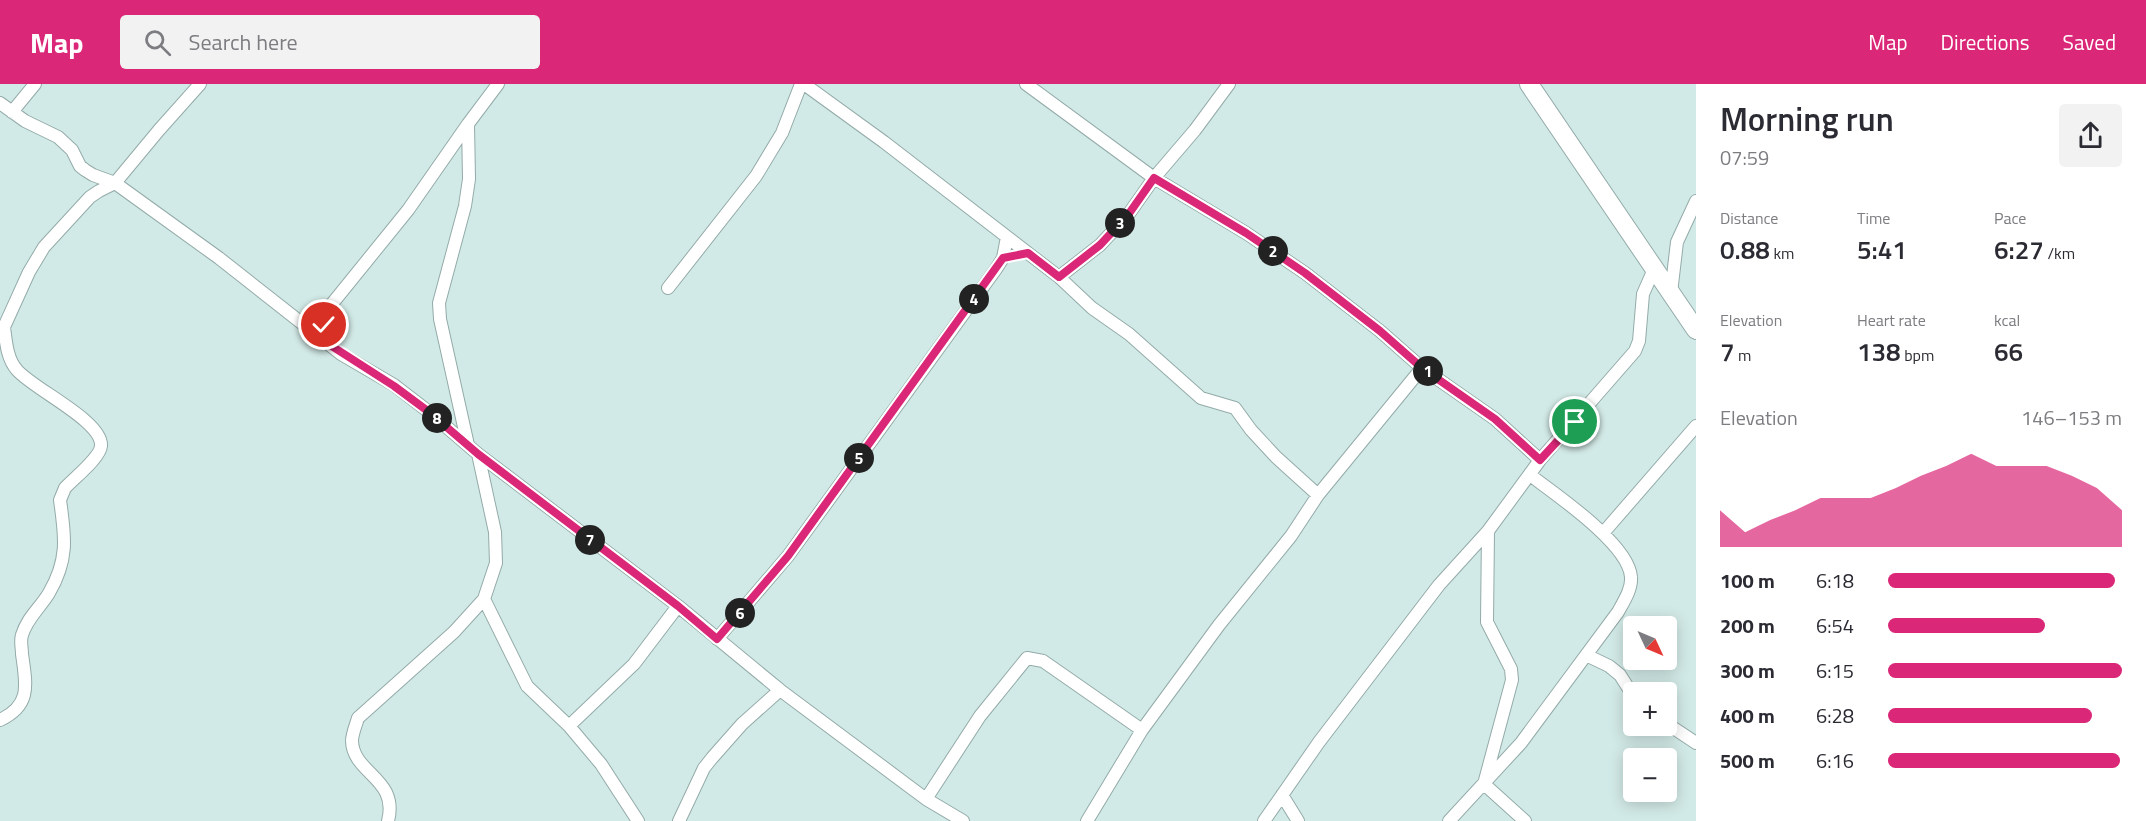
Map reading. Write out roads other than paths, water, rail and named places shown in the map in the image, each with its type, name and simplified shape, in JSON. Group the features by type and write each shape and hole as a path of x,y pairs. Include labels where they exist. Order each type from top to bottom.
{"street":[{"path":"12,112 35,84"},
{"path":"0,720 18,709 25,695 21,639 29,619 56,580 63,557 66,543 60,500 62,494 96,457 101,445 92,427 73,410 30,382 17,370 10,359 2,329 29,272 44,247 90,197 115,183 200,84"},
{"path":"330,345 323,319 327,310 408,210 498,84"},
{"path":"668,288 756,176 782,133 803,84 1059,277 1092,308 1129,334 1201,398 1235,408 1275,458 1318,495"},
{"path":"1026,84 1154,178 1246,233 1305,273 1380,331 1422,368 1495,419 1540,460"},
{"path":"1059,277 1100,245 1128,215 1154,178 1196,130 1229,84"},
{"path":"1529,84 1696,330"},
{"path":"0,103 67,144 80,166 85,170 115,183 219,258 330,345 394,386 429,412 478,454 678,606 780,690 926,799 963,821"},
{"path":"468,124 469,179 465,206 439,303 440,319 468,445"},
{"path":"1671,293 1677,242 1696,201"},
{"path":"717,639 788,556 1003,258 1007,237"},
{"path":"1003,258 1028,253"},
{"path":"1264,821 1319,742 1439,585 1488,531 1540,460 1635,351 1639,341 1643,294 1654,269"},
{"path":"1087,821 1142,730 1290,536 1318,495 1422,368"},
{"path":"1604,532 1696,426"},
{"path":"388,821 390,802 388,795 381,783 358,758 354,749 353,734 358,718 454,632 484,599 496,563 495,532 478,454"},
{"path":"1449,821 1521,743 1618,612 1629,591 1631,576 1626,563 1604,532 1530,475"},
{"path":"1484,784 1512,680 1511,669 1487,622 1488,531"},
{"path":"484,599 527,686 569,726 601,764 638,821"},
{"path":"569,726 634,664 678,606"},
{"path":"1586,655 1609,666 1624,682"},
{"path":"926,799 980,716 1027,658 1043,661 1142,730"},
{"path":"679,821 704,768 742,724 780,690"},
{"path":"1677,730 1696,743"},
{"path":"1484,784 1525,821"},
{"path":"1282,795 1298,821"}]}
